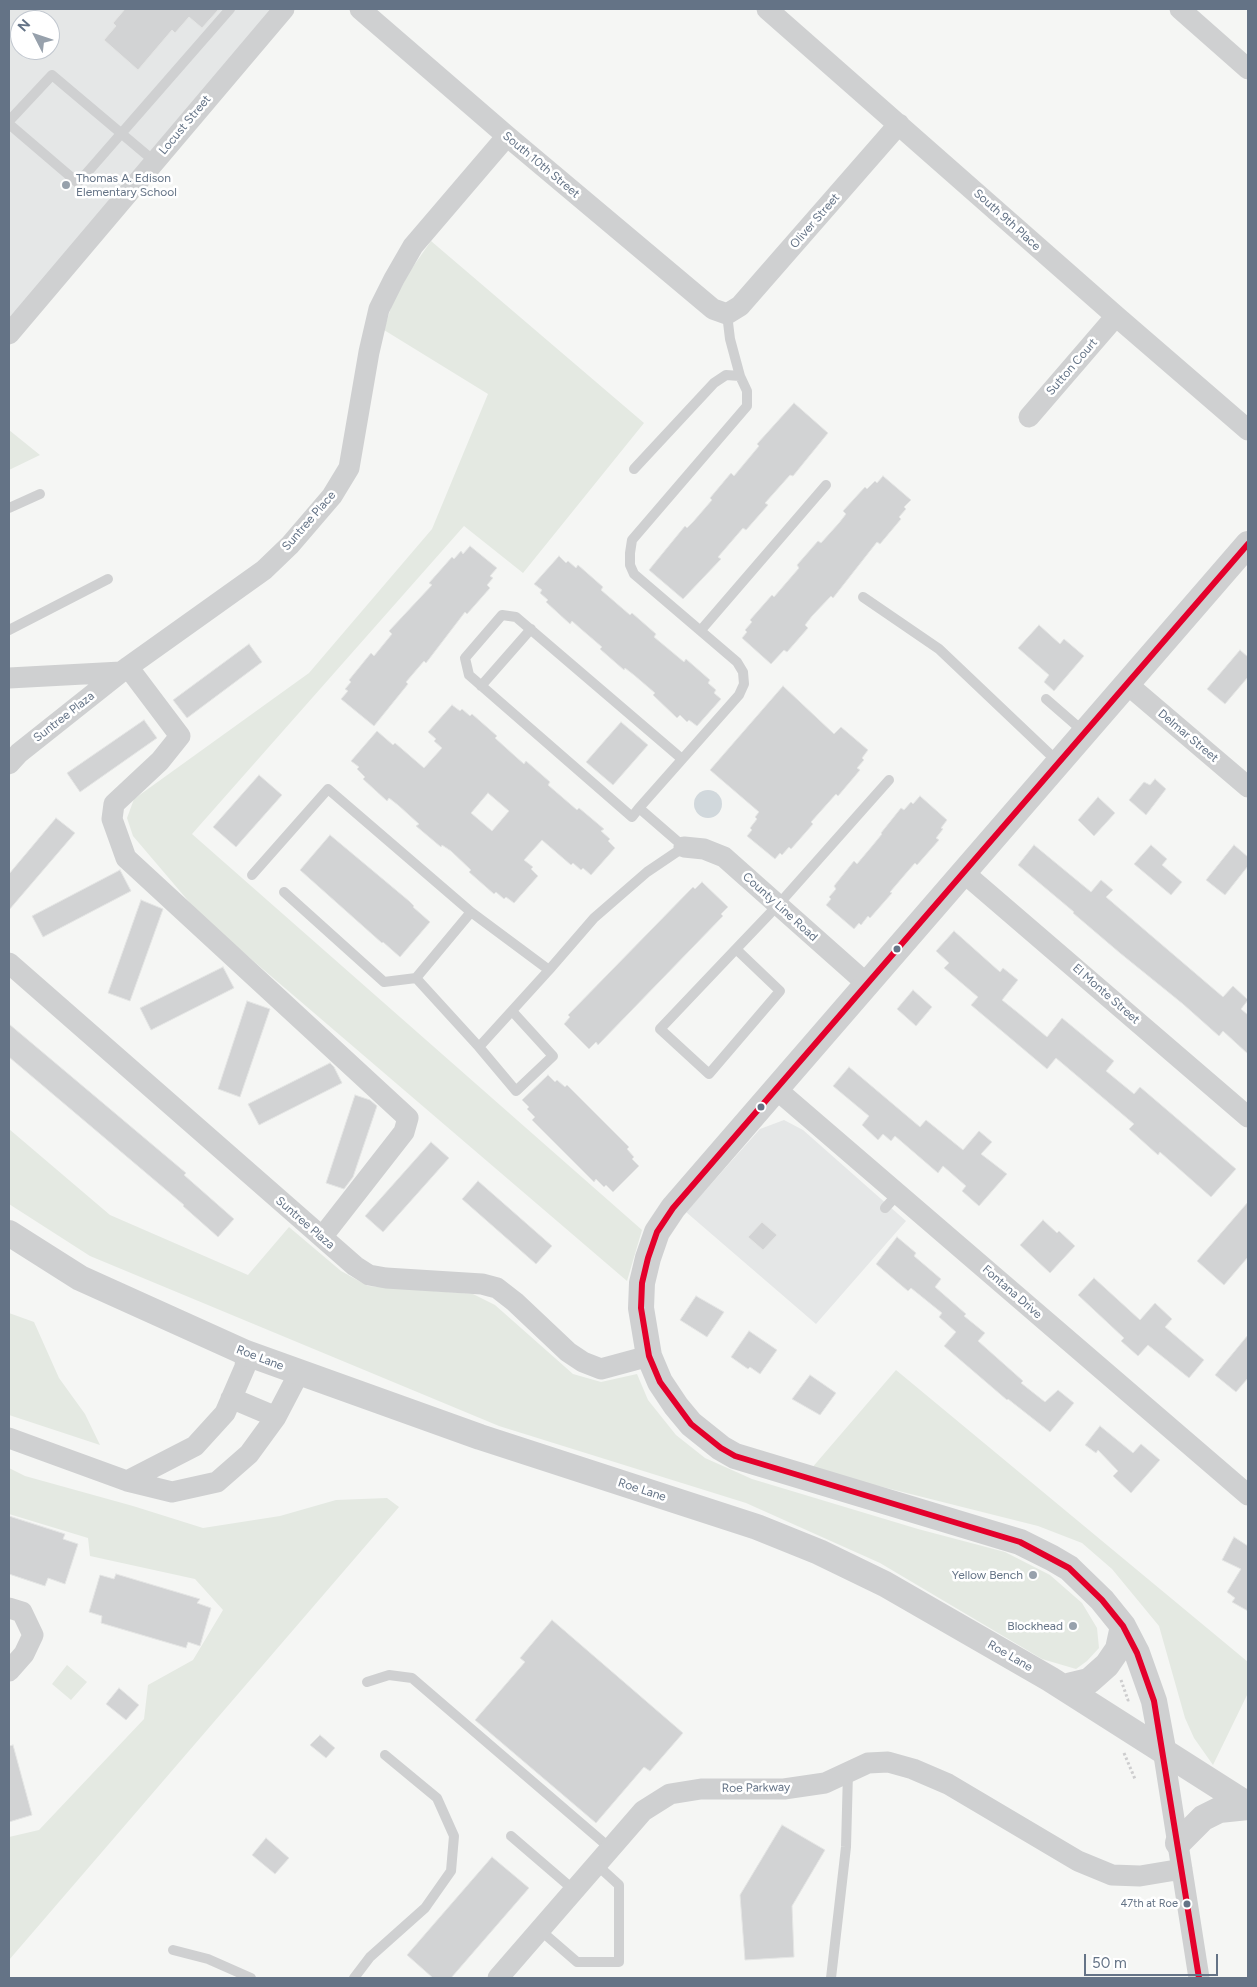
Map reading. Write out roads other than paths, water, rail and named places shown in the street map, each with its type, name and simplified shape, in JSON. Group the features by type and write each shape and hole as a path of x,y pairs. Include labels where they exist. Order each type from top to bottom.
{"street":[{"name":"Locust Street","path":"9,334 284,9"},
{"name":"South 10th Street","path":"360,9 712,310 727,314"},
{"name":"South 9th Place","path":"766,9 1248,430"},
{"path":"1180,9 1248,69"},
{"name":"Oliver Street","path":"727,314 740,306 899,124"},
{"name":"Suntree Place","path":"125,670 264,570 290,545 332,496 349,468 369,352 379,309 413,246 507,136"},
{"name":"Sutton Court","path":"1029,417 1116,316"},
{"path":"1199,1978 1154,1701 1137,1654 1123,1626 1102,1600 1069,1568 1020,1542 735,1456 721,1448 690,1424 660,1382 649,1356 640,1308 642,1283 648,1258 657,1232 672,1208 1248,544"},
{"path":"9,678 125,670 180,736 160,761 114,804 112,819 126,858 408,1118 404,1132 322,1237"},
{"name":"Suntree Plaza","path":"9,764 18,753 125,670"},
{"name":"Delmar Street","path":"1127,684 1248,787"},
{"name":"County Line Road","path":"684,847 704,849 724,857 867,984"},
{"name":"El Monte Street","path":"963,872 1248,1117"},
{"name":"Suntree Plaza","path":"9,963 355,1266 369,1275 386,1278 482,1284 497,1288 515,1302 568,1352 583,1362 602,1369 649,1356"},
{"name":"Fontana Drive","path":"776,1088 892,1201 1248,1495"},
{"name":"Roe Lane","path":"9,1233 80,1278 246,1354 480,1437 757,1527 819,1552 885,1584 1064,1687 1163,1749 1248,1806"},
{"path":"127,1481 195,1446 225,1413 245,1367 246,1354"},
{"path":"9,1438 127,1481 172,1492 218,1482 249,1454 276,1417 299,1373"},
{"path":"232,1398 276,1417"},
{"path":"9,1608 22,1612 33,1635 24,1654 9,1671"},
{"path":"1064,1687 1089,1681 1108,1665 1118,1649 1123,1626"},
{"name":"Roe Parkway","path":"498,1978 643,1811 670,1794 701,1789 784,1789 825,1783 868,1763 888,1762 912,1769 948,1784 1078,1861 1112,1875 1140,1876 1182,1869"},
{"path":"1178,1843 1203,1818 1218,1810 1248,1806"}],"lane":[{"path":"154,162 121,135 52,75 9,122 78,183 121,135 230,9"},
{"path":"682,759 516,617 502,615 465,658 469,675 632,817 739,695 744,684 743,672 738,662 634,574 630,565 632,540 747,406 747,391 740,376 730,339 727,314"},
{"path":"634,469 714,382 726,375 740,376"},
{"path":"700,630 826,485"},
{"path":"9,508 40,494"},
{"path":"9,630 108,579"},
{"path":"863,597 939,649 1059,762"},
{"path":"482,686 531,629"},
{"path":"1046,699 1085,733"},
{"path":"736,949 780,991 709,1074 660,1028 736,949 778,906 889,780"},
{"path":"252,875 328,789 471,912 549,970"},
{"path":"478,1047 594,918 647,872 684,847 640,808"},
{"path":"284,892 384,982 416,978 471,912"},
{"path":"416,978 516,1091 553,1056 512,1011"},
{"path":"368,1682 388,1675 412,1678 611,1849"},
{"path":"354,1978 370,1957 425,1908 451,1871 454,1836 437,1798 384,1755"},
{"path":"831,1978 846,1847 848,1772"},
{"path":"511,1836 574,1890"},
{"path":"540,1930 577,1962 618,1962 619,1884 597,1865"},
{"path":"172,1950 208,1959 251,1978"}],"place":[{"name":"Thomas A. Edison Elementary School","path":"66,185"},
{"name":"Yellow Bench","path":"1033,1575"},
{"name":"Blockhead","path":"1073,1626"},
{"name":"47th at Roe","path":"1187,1904"}]}
